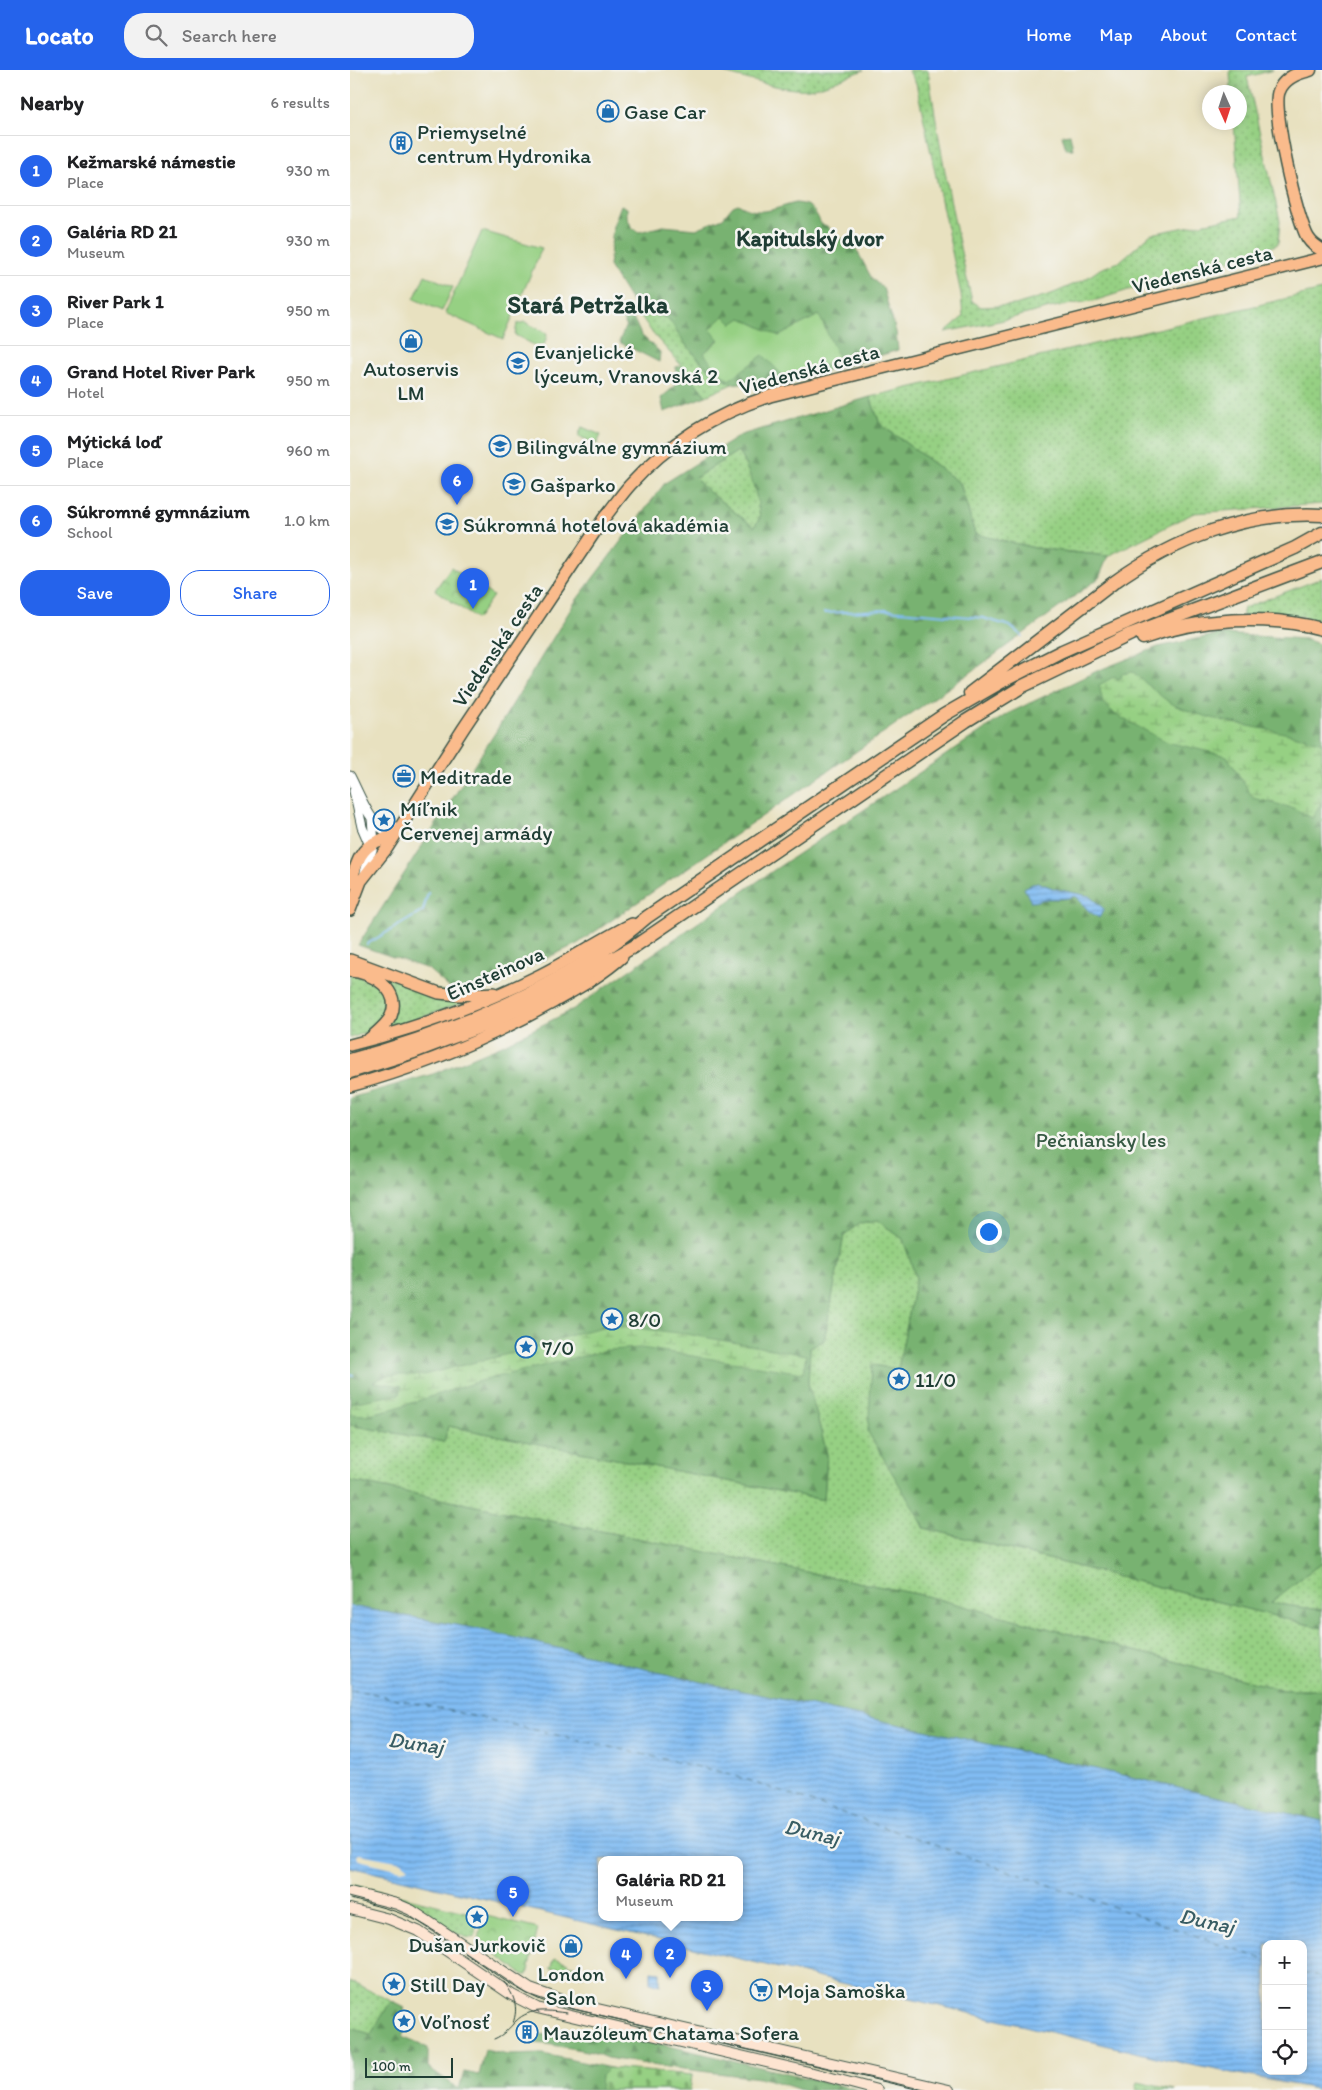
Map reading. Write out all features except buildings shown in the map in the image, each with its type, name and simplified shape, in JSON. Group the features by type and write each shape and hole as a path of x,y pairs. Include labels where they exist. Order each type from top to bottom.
{"highway":[{"path":"1310,70 1286,80 1279,90 1277,104 1282,144 1303,226 1313,245 1322,250"},
{"path":"350,1060 446,1030 515,1000 573,969 624,937 648,917 944,714 975,688 1113,583 1151,558 1187,540 1214,530 1260,519 1298,515 1322,515"},
{"path":"944,714 1044,659 1295,548 1322,533"},
{"path":"350,1072 414,1052 486,1025 553,992 635,946 996,702 1053,670 1109,646 1131,634 1322,562"},
{"path":"1109,646 1134,641 1173,629 1215,622 1267,620 1303,624 1322,629"}],"main road":[{"name":"Viedenská cesta","path":"356,882 374,868 395,832 604,518 629,485 670,447 697,428 726,412 778,394 1322,258"},
{"name":"Viedenská cesta","path":"350,910 356,882 369,848 395,832"},
{"name":"Einsteinova","path":"350,1045 434,1020 503,992 568,961 620,930 648,917"},
{"path":"350,1086 426,1062 494,1034 603,972 635,946"},
{"path":"352,961 448,995 503,992"},
{"path":"352,961 362,973 377,979 388,989 393,1003 390,1017 382,1028 367,1041"},
{"path":"350,1892 397,1904 411,1910 530,1989 567,2002 949,2090"},
{"path":"350,1909 389,1920 418,1932 512,1995 537,2008 877,2090"}],"street":[{"path":"350,777 372,818 384,830 395,832"},
{"path":"350,777 369,848"},
{"path":"369,848 372,818"}],"green space":[{"path":"713,70 864,70 823,86 799,89 774,86"},
{"path":"908,70 928,70 937,128 965,272 972,301 981,307 1015,305 1054,293 1084,280 1100,269 1119,262 1151,234 1241,216 1235,130 1247,130 1247,85 1231,85 1230,70 1273,70 1247,77 1280,221 1278,244 1260,252 1188,271 1097,300 1054,307 945,332 963,317 961,294 916,83"},
{"path":"1070,134 1073,149 1066,149 1062,135"},
{"path":"796,203 809,206 817,215 821,224 827,226 834,237 852,241 872,279 883,288 896,332 898,350 784,382 771,379 732,384 706,367 686,345 669,319 644,309 629,298 609,266 613,226 621,205 627,208 627,217 632,228 639,232 663,226 696,229 723,218 733,206 738,204 753,210 767,211","holes":["819,315 763,355 704,353 741,318 779,336"]},
{"path":"482,231 542,248 503,339 445,313"},
{"path":"425,275 453,287 442,311 414,299"},
{"path":"1322,290 1322,504 1194,513 1108,556 1035,548 975,534 960,483 880,424 870,397"},
{"path":"629,298 644,309 669,319 686,345 706,367 732,384 706,396 653,334"},
{"path":"625,308 641,335 660,352 659,362 619,342 626,325 621,316"},
{"path":"819,315 840,361 784,377 763,355 729,380 714,368 704,353 719,340 710,329 724,316 732,324 741,318 779,336"},
{"path":"525,322 546,333 544,345 536,346 515,335 517,324"},
{"path":"682,366 706,396 664,412 661,398 675,386 676,367"},
{"path":"870,397 880,424 960,483 975,534 1035,548 1108,556 1099,578 970,673 577,944 499,980 452,990 428,969 358,945 495,733 575,602 665,483 741,435","holes":["738,451 753,483 759,508 760,518 754,527 709,492 695,478"]},
{"path":"582,427 601,435 597,444 578,436"},
{"path":"738,451 746,466 759,501 760,517 754,527 709,492 695,478"},
{"path":"451,567 493,596 477,619 435,590"},
{"path":"1322,578 1322,622 1301,616 1242,616 1244,608"},
{"name":"Pečniansky les","path":"1220,634 1305,639 1322,645 1322,1562 1270,1603 1322,1610 1322,1628 925,1528 868,1432 872,1365 898,1369 916,1278 903,1239 877,1220 860,1223 844,1235 824,1340 810,1348 808,1383 827,1454 824,1500 448,1426 444,1442 350,1425 350,1098 433,1074 500,1046 572,1010 774,870 1007,714 1097,671 1158,647","holes":["1037,882 1055,889 1089,896 1099,906 1089,911 1075,896 1063,899 1046,898 1028,894 1024,888"]},
{"path":"1133,672 1159,695 1176,706 1194,713 1322,743 1322,801 1312,818 1293,808 1253,798 1227,756 1167,742 1116,715 1103,703 1099,685 1115,676 1117,679 1122,677 1121,674"},
{"path":"350,963 471,1000 385,1030 395,996"},
{"path":"350,974 384,988 390,1008 377,1029 350,1038"},
{"path":"877,1220 903,1239 916,1278 898,1369 872,1365 924,1528 1322,1628 1322,1690 1283,1690 922,1595 350,1481 350,1425 444,1442 448,1426 824,1500 827,1454 808,1383 810,1348 824,1340 844,1235 860,1223"},
{"path":"612,1325 686,1334 806,1355 803,1373 641,1348 608,1350 480,1381 395,1408 365,1415 350,1414 350,1403 400,1394 402,1386 373,1382 388,1375 423,1375 541,1346 577,1333"},
{"path":"350,1481 922,1595 1283,1690 1322,1690 1322,1821 961,1738 678,1677 478,1629 350,1606"},
{"path":"1322,1562 1322,1610 1270,1603"},
{"path":"350,1884 474,1914 475,1937 465,1937 402,1903 350,1889"},
{"path":"483,1915 538,1929 527,1975 524,1975 479,1943"},
{"path":"555,1958 568,1963 570,1972 551,1968"},
{"path":"570,1964 584,1970 583,1976 571,1973"},
{"path":"350,1981 391,2001 371,2035 350,2028"},
{"path":"391,2001 405,2008 403,2014 409,2018 402,2037 428,2048 428,2067 459,2089 464,2072 479,2075 485,2050 508,2055 543,2054 616,2069 692,2075 690,2090 350,2090 350,2028 371,2034"},
{"path":"597,2033 612,2037 625,2036 860,2090 801,2090 767,2079 658,2066 607,2058 592,2052 547,2044 529,2043 531,2034 577,2036"},
{"path":"608,2068 692,2075 690,2090 600,2090 601,2076"},
{"path":"1138,2082 1175,2090 1136,2090"}],"water":[{"path":"1037,882 1055,889 1089,896 1104,909 1099,918 1089,911 1075,896 1031,902 1024,888"},
{"name":"Dunaj","path":"350,1606 478,1629 678,1677 961,1738 1322,1821 1322,2090 1186,2064 350,1867"},
{"path":"651,1971 660,1972 660,1985 651,1982"}],"pier":[{"path":"359,1854 402,1862 409,1868 401,1870 363,1861 358,1859 357,1856"}],"waterway":[{"path":"824,613 887,610 983,618 1010,626 1022,636"},
{"path":"367,944 423,911 428,893"}],"ferry route":[{"path":"350,1690 366,1692 730,1774 1262,1959"},
{"path":"1307,1973 1322,1978"}],"tram line":[{"path":"350,1899 394,1911 419,1922 451,1942 498,1976 530,1995 548,2003 920,2090"},
{"path":"504,1982 514,2001 516,2012 513,2023"},
{"path":"494,2039 527,2014 540,2011 567,2013"}],"place":[{"name":"Gase Car","path":"608,111"},
{"name":"Priemyselné centrum Hydronika","path":"401,143"},
{"name":"Autoservis LM","path":"411,341"},
{"name":"Evanjelické lýceum, Vranovská 2","path":"518,363"},
{"name":"Bilingválne gymnázium","path":"500,446"},
{"name":"Gašparko","path":"514,484"},
{"name":"Súkromné gymnázium","path":"457,505"},
{"name":"Súkromná hotelová akadémia","path":"447,524"},
{"name":"Kežmarské námestie","path":"473,609"},
{"name":"Meditrade","path":"404,776"},
{"name":"Míľnik Červenej armády","path":"384,820"},
{"name":"8/0","path":"612,1319"},
{"name":"7/0","path":"526,1347"},
{"name":"11/0","path":"899,1379"},
{"name":"Dušan Jurkovič","path":"477,1917"},
{"name":"Mýtická loď","path":"513,1917"},
{"name":"London Salon","path":"571,1946"},
{"name":"Galéria RD 21","path":"670,1978"},
{"name":"Grand Hotel River Park","path":"626,1979"},
{"name":"Still Day","path":"394,1984"},
{"name":"Moja Samoška","path":"761,1990"},
{"name":"River Park 1","path":"707,2011"},
{"name":"Voľnosť","path":"404,2021"},
{"name":"Mauzóleum Chatama Sofera","path":"527,2032"}],"district":[{"name":"Kapitulský dvor","path":"810,238"},
{"name":"Stará Petržalka","path":"588,304"}]}
